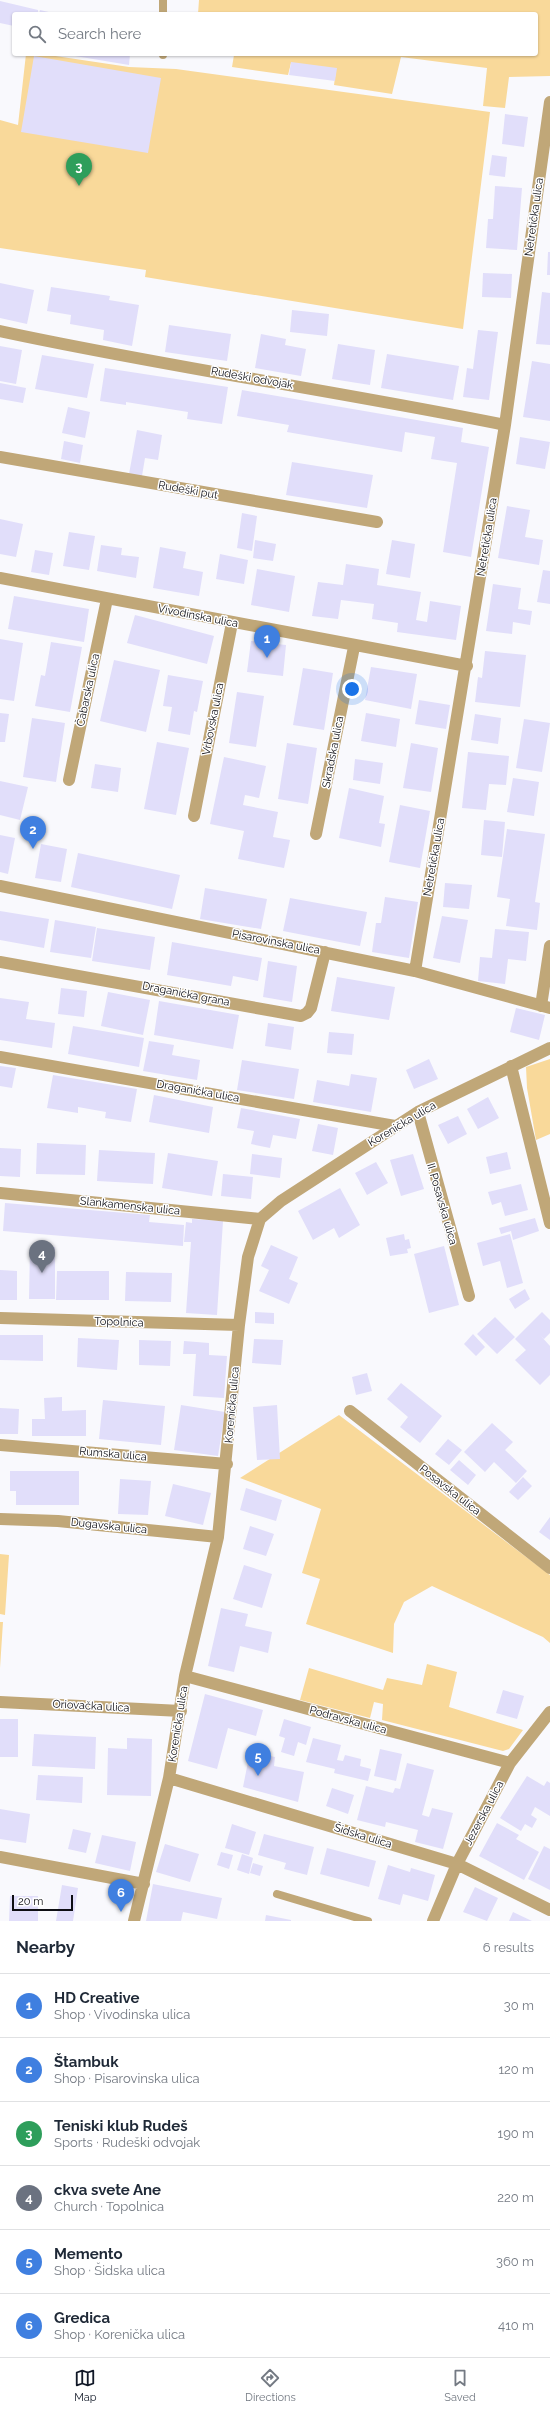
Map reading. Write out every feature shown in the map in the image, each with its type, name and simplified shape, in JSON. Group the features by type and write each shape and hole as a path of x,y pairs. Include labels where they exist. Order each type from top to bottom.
{"street":[{"name":"Netretička ulica","path":"415,971 467,666 505,425 550,102"},
{"name":"Rudeški odvojak","path":"0,331 95,351 375,399 505,425"},
{"name":"Rudeški put","path":"0,457 377,522"},
{"name":"Vivodinska ulica","path":"0,578 354,646 467,666"},
{"name":"Čabarska ulica","path":"69,780 107,599"},
{"name":"Vrbovska ulica","path":"194,816 232,623"},
{"name":"Skradska ulica","path":"316,834 354,646"},
{"name":"Pisarovinska ulica","path":"0,886 415,971 546,1007"},
{"path":"546,1007 550,946"},
{"name":"Draganićka grana","path":"0,962 301,1016 307,1013 311,1008 325,952"},
{"name":"Korenička ulica","path":"134,1921 169,1778 181,1711 185,1676 218,1537 227,1464 239,1325 248,1257 260,1219 281,1201 418,1112 550,1048"},
{"name":"Draganićka ulica","path":"0,1057 395,1126"},
{"path":"511,1066 550,1223"},
{"name":"II. Posavska ulica","path":"418,1112 468,1296"},
{"name":"Slankamenska ulica","path":"0,1194 260,1219"},
{"name":"Topolnica","path":"0,1318 239,1325"},
{"name":"Posavska ulica","path":"350,1411 550,1568"},
{"name":"Rumska ulica","path":"0,1445 227,1464"},
{"name":"Dugavska ulica","path":"0,1519 58,1521 218,1537"},
{"name":"Podravska ulica","path":"185,1676 510,1763"},
{"name":"Oriovačka ulica","path":"0,1702 181,1711"},
{"name":"Jezerska ulica","path":"433,1921 457,1864 510,1763 550,1712"},
{"name":"Šidska ulica","path":"169,1778 457,1864 550,1910"},
{"path":"0,1857 144,1884"}],"lane":[{"path":"163,0 163,12"},
{"path":"277,1894 368,1921"}],"shaded area":[{"path":"199,0 550,0 550,76 509,77 505,108 483,106 487,68 401,57 392,94 334,85 336,70 291,63 288,75 232,67 234,56 538,56 538,12 198,12"},
{"path":"26,56 55,56 129,67 176,69 490,112 463,329 145,277 146,270 0,248 0,120 18,125"},
{"path":"550,1059 550,1134 536,1140 527,1088 526,1067"},
{"path":"339,1415 550,1575 550,1643 543,1637 432,1586 404,1602 394,1624 393,1653 306,1624 320,1579 302,1573 321,1509 240,1478"},
{"path":"0,1554 9,1555 5,1615 0,1614"},
{"path":"0,1622 3,1622 0,1668"},
{"path":"427,1664 457,1672 449,1707 523,1730 509,1749 503,1751 382,1720 383,1704 374,1702 370,1718 300,1700 309,1668 383,1690 387,1678 422,1685"}],"building":[{"path":"0,1 38,10 38,12 12,12 12,26 0,23"},
{"path":"34,56 161,78 148,153 21,132"},
{"path":"75,56 130,56 129,65"},
{"path":"291,62 337,68 335,81 289,75"},
{"path":"505,114 528,117 524,147 502,144"},
{"path":"492,155 507,157 505,177 489,175"},
{"path":"495,186 522,188 517,250 486,248 488,219 493,219"},
{"path":"548,252 550,252 550,275 547,275"},
{"path":"483,273 512,274 511,298 482,297"},
{"path":"0,283 34,290 27,324 0,318"},
{"path":"51,287 110,296 109,300 139,305 132,346 103,340 104,330 70,324 71,315 47,311"},
{"path":"542,292 550,293 550,345 536,344"},
{"path":"292,310 329,314 327,336 290,332"},
{"path":"169,325 231,334 227,361 165,352"},
{"path":"478,330 498,332 489,400 463,397 467,368 473,369"},
{"path":"261,334 286,339 285,345 306,349 301,376 255,368"},
{"path":"338,344 375,350 370,385 332,379"},
{"path":"0,346 22,350 16,384 0,381"},
{"path":"387,354 459,366 453,400 381,388"},
{"path":"42,355 94,364 87,398 35,389"},
{"path":"532,361 550,364 550,421 523,417"},
{"path":"105,368 228,387 222,424 187,419 188,412 126,402 126,405 100,401"},
{"path":"0,383 26,388 23,403 0,399"},
{"path":"242,390 463,428 461,442 489,447 471,557 443,552 457,463 431,459 435,437 405,432 402,452 287,432 289,425 237,416"},
{"path":"68,407 90,412 85,438 62,433"},
{"path":"137,430 162,435 158,460 145,458 142,476 129,474"},
{"path":"520,437 550,442 545,469 516,464"},
{"path":"64,441 83,445 80,463 61,459"},
{"path":"292,462 373,475 367,508 286,495"},
{"path":"507,506 530,510 525,537 543,540 539,565 498,558"},
{"path":"242,513 257,516 252,551 237,548"},
{"path":"0,519 23,524 16,557 0,554"},
{"path":"69,532 95,536 89,570 63,566"},
{"path":"255,540 276,544 273,561 253,558"},
{"path":"392,540 415,544 410,578 386,574"},
{"path":"101,545 122,548 121,555 139,557 136,578 97,571"},
{"path":"160,547 186,552 183,568 203,572 199,596 153,588"},
{"path":"35,550 53,553 49,575 31,572"},
{"path":"220,554 248,560 244,584 216,579"},
{"path":"346,564 379,569 377,585 421,592 416,620 427,622 430,601 461,606 456,640 397,632 398,623 372,619 374,604 341,600 338,619 312,616 318,582 343,585"},
{"path":"257,569 295,576 289,612 251,605"},
{"path":"543,570 550,571 550,604 537,602"},
{"path":"493,584 521,588 518,609 532,611 530,625 513,622 512,634 486,631"},
{"path":"14,596 89,609 84,642 8,629"},
{"path":"135,615 214,636 207,664 127,643"},
{"path":"0,639 23,643 14,701 0,699"},
{"path":"251,641 286,645 283,676 247,672"},
{"path":"51,642 82,647 70,712 35,706 41,675 45,676"},
{"path":"485,651 526,655 520,707 475,702 478,677 482,678"},
{"path":"114,660 160,670 146,732 100,721"},
{"path":"371,667 417,674 411,709 365,700"},
{"path":"303,668 333,673 324,730 293,725"},
{"path":"168,675 203,681 197,712 194,711 190,735 168,731 172,707 163,706"},
{"path":"237,692 264,696 256,747 229,743"},
{"path":"419,700 450,705 446,729 415,724"},
{"path":"0,713 9,714 5,742 0,742"},
{"path":"366,713 400,719 396,747 361,741"},
{"path":"475,714 501,718 498,744 471,740"},
{"path":"32,718 65,723 56,782 23,777"},
{"path":"524,719 550,723 542,772 516,768"},
{"path":"157,742 189,748 176,815 144,809"},
{"path":"287,743 317,748 308,804 278,799"},
{"path":"411,743 438,748 431,792 403,788"},
{"path":"468,752 509,756 506,785 489,784 486,810 462,808"},
{"path":"224,757 266,766 259,798 245,795 243,805 278,812 273,837 290,840 284,868 238,859 244,831 210,824"},
{"path":"355,759 383,763 380,784 353,780"},
{"path":"95,764 121,768 118,792 91,788"},
{"path":"513,778 539,782 534,816 507,812"},
{"path":"0,781 28,787 20,820 0,815"},
{"path":"349,788 384,796 379,823 385,824 381,847 339,838"},
{"path":"400,805 430,811 420,868 389,862"},
{"path":"484,820 505,822 502,857 481,855"},
{"path":"507,829 545,834 535,902 540,903 537,930 506,926 510,899 497,897"},
{"path":"0,835 15,838 8,874 0,872"},
{"path":"41,844 67,849 61,882 35,878"},
{"path":"78,853 180,875 172,909 71,887"},
{"path":"445,883 472,885 469,909 443,907"},
{"path":"205,888 267,899 261,929 200,919"},
{"path":"385,897 418,902 409,958 372,952 376,923 381,923"},
{"path":"290,898 367,912 360,946 283,931"},
{"path":"0,911 49,919 44,948 0,940"},
{"path":"442,916 468,920 460,963 433,958"},
{"path":"55,920 96,927 91,958 50,952"},
{"path":"97,928 155,937 150,970 92,961"},
{"path":"495,929 529,932 526,961 508,959 505,984 478,981 480,957 492,958"},
{"path":"172,942 262,958 258,981 233,976 231,986 167,975"},
{"path":"268,961 297,966 292,1002 263,997"},
{"path":"337,977 395,987 389,1020 331,1011"},
{"path":"61,988 87,991 84,1017 58,1014"},
{"path":"108,992 150,1000 143,1035 101,1026"},
{"path":"0,998 29,1002 26,1019 55,1023 52,1048 0,1040"},
{"path":"159,1001 239,1015 233,1049 154,1035"},
{"path":"516,1008 545,1015 539,1040 510,1032"},
{"path":"268,1023 294,1027 291,1050 265,1046"},
{"path":"73,1026 144,1038 139,1067 68,1054"},
{"path":"329,1032 354,1034 352,1055 327,1053"},
{"path":"149,1041 174,1045 172,1055 200,1060 197,1080 143,1071"},
{"path":"429,1059 438,1079 414,1089 406,1070"},
{"path":"242,1060 299,1069 294,1099 237,1090"},
{"path":"0,1066 16,1068 12,1088 0,1086"},
{"path":"351,1074 377,1078 371,1112 313,1102 317,1080 349,1086"},
{"path":"53,1075 137,1089 131,1122 105,1118 106,1112 78,1107 78,1113 47,1108"},
{"path":"154,1095 213,1107 209,1133 149,1122"},
{"path":"488,1097 499,1118 478,1129 467,1109"},
{"path":"241,1108 300,1119 296,1139 273,1135 270,1148 251,1144 254,1131 237,1128"},
{"path":"458,1116 467,1134 448,1144 438,1125"},
{"path":"318,1124 338,1128 333,1155 312,1151"},
{"path":"37,1143 86,1145 85,1175 36,1174"},
{"path":"0,1148 21,1149 20,1177 0,1176"},
{"path":"99,1150 155,1153 153,1184 97,1181"},
{"path":"507,1152 511,1169 490,1174 486,1157"},
{"path":"168,1153 218,1161 212,1196 162,1188"},
{"path":"252,1154 282,1158 280,1178 250,1174"},
{"path":"413,1154 424,1189 401,1196 390,1160"},
{"path":"376,1162 388,1183 367,1195 355,1173"},
{"path":"223,1174 253,1177 251,1199 221,1196"},
{"path":"521,1184 528,1210 505,1216 501,1202 492,1205 488,1192"},
{"path":"340,1188 360,1225 339,1238 334,1228 313,1240 298,1211"},
{"path":"5,1203 150,1215 149,1222 184,1225 183,1246 3,1231"},
{"path":"535,1218 539,1231 513,1240 511,1231 501,1234 499,1228"},
{"path":"192,1219 223,1221 217,1315 186,1313 191,1242 184,1242 186,1222 192,1223"},
{"path":"404,1234 405,1240 409,1239 411,1248 407,1249 408,1253 390,1256 386,1238"},
{"path":"510,1234 523,1283 507,1288 500,1261 483,1266 477,1243"},
{"path":"271,1245 298,1257 289,1279 298,1283 289,1304 259,1291 269,1270 261,1266"},
{"path":"444,1246 459,1305 429,1313 414,1254"},
{"path":"30,1247 55,1247 55,1299 29,1299"},
{"path":"0,1270 17,1271 17,1300 0,1300"},
{"path":"57,1271 109,1271 109,1300 56,1300"},
{"path":"126,1272 172,1273 171,1302 125,1301"},
{"path":"525,1289 530,1299 515,1309 509,1299"},
{"path":"255,1312 274,1313 274,1324 255,1323"},
{"path":"542,1312 550,1320 550,1333 544,1339 540,1335 550,1346 550,1375 540,1385 515,1360 526,1350 515,1339"},
{"path":"495,1317 515,1337 497,1354 477,1334"},
{"path":"473,1334 485,1347 476,1356 464,1344"},
{"path":"0,1335 43,1335 43,1361 0,1360"},
{"path":"78,1338 119,1340 117,1370 77,1367"},
{"path":"254,1339 283,1340 281,1365 252,1363"},
{"path":"139,1340 171,1341 170,1366 139,1365"},
{"path":"184,1341 209,1343 209,1355 227,1356 224,1398 193,1396 196,1354 183,1354"},
{"path":"367,1373 372,1391 356,1395 352,1377"},
{"path":"401,1383 442,1416 420,1443 400,1427 408,1417 387,1399"},
{"path":"62,1397 62,1411 86,1410 86,1436 32,1436 32,1419 45,1419 44,1398"},
{"path":"103,1400 165,1406 161,1445 99,1439"},
{"path":"181,1405 225,1412 218,1456 174,1450"},
{"path":"277,1405 280,1459 257,1460 253,1407"},
{"path":"0,1408 19,1409 18,1434 0,1434"},
{"path":"492,1423 513,1442 505,1450 527,1471 516,1483 494,1462 485,1472 464,1452"},
{"path":"448,1439 462,1450 449,1465 435,1454"},
{"path":"459,1460 476,1475 468,1485 450,1470"},
{"path":"10,1471 79,1471 79,1505 16,1505 16,1491 10,1491"},
{"path":"523,1477 532,1486 518,1500 509,1492"},
{"path":"120,1479 151,1481 148,1515 118,1514"},
{"path":"173,1484 211,1493 203,1525 165,1516"},
{"path":"246,1488 282,1500 276,1521 240,1510"},
{"path":"550,1517 550,1540 539,1532"},
{"path":"250,1526 274,1534 266,1556 243,1549"},
{"path":"244,1565 272,1574 262,1608 233,1599"},
{"path":"221,1608 248,1614 245,1626 272,1632 268,1653 240,1646 234,1672 208,1666"},
{"path":"503,1690 524,1696 517,1719 496,1713"},
{"path":"205,1694 263,1710 256,1736 228,1728 217,1769 188,1761"},
{"path":"0,1719 18,1719 18,1757 0,1757"},
{"path":"284,1719 311,1727 306,1745 298,1742 294,1756 281,1752 285,1738 279,1736"},
{"path":"34,1734 96,1737 95,1769 32,1766"},
{"path":"127,1738 152,1739 151,1796 107,1795 108,1748 127,1749"},
{"path":"313,1738 341,1745 337,1760 343,1761 345,1755 361,1759 360,1766 371,1769 368,1781 334,1773 335,1769 306,1762"},
{"path":"380,1749 402,1754 396,1781 374,1776"},
{"path":"250,1752 275,1757 274,1766 304,1772 298,1802 243,1787"},
{"path":"407,1763 434,1770 422,1815 429,1817 432,1808 453,1813 443,1849 415,1842 418,1830 386,1822 385,1827 357,1820 366,1786 393,1793 395,1788 400,1789"},
{"path":"38,1775 83,1777 82,1803 36,1800"},
{"path":"527,1776 544,1786 547,1781 550,1783 550,1816 535,1807 531,1815 537,1819 532,1828 525,1824 521,1831 500,1818"},
{"path":"332,1788 354,1795 348,1814 326,1806"},
{"path":"0,1809 30,1814 26,1843 0,1839"},
{"path":"497,1823 519,1835 516,1839 539,1852 524,1880 479,1856"},
{"path":"232,1824 256,1832 249,1855 225,1848"},
{"path":"73,1829 91,1833 86,1853 68,1849"},
{"path":"264,1834 314,1847 307,1875 284,1869 286,1863 258,1855"},
{"path":"102,1835 136,1842 130,1871 95,1863"},
{"path":"165,1844 199,1854 190,1882 156,1872"},
{"path":"544,1846 550,1849 550,1890 528,1879"},
{"path":"327,1848 376,1861 369,1887 320,1874"},
{"path":"221,1852 233,1855 229,1869 217,1865"},
{"path":"242,1854 253,1858 249,1874 237,1870"},
{"path":"253,1863 263,1866 260,1876 250,1873"},
{"path":"388,1865 410,1872 411,1868 435,1875 428,1901 403,1894 400,1905 378,1899"},
{"path":"153,1884 222,1898 217,1919 183,1912 181,1921 146,1921"},
{"path":"62,1885 78,1888 73,1921 56,1921"},
{"path":"475,1887 498,1898 487,1921 463,1912"},
{"path":"10,1896 38,1896 38,1921 9,1921"},
{"path":"513,1912 532,1921 509,1921"},
{"path":"266,1915 291,1920 291,1921 265,1921"}],"place":[{"name":"Teniski klub Rudeš","path":"79,186"},
{"name":"HD Creative","path":"267,658"},
{"name":"Štambuk","path":"33,849"},
{"name":"ckva svete Ane","path":"42,1273"},
{"name":"Memento","path":"258,1776"},
{"name":"Gredica","path":"121,1912"}]}
